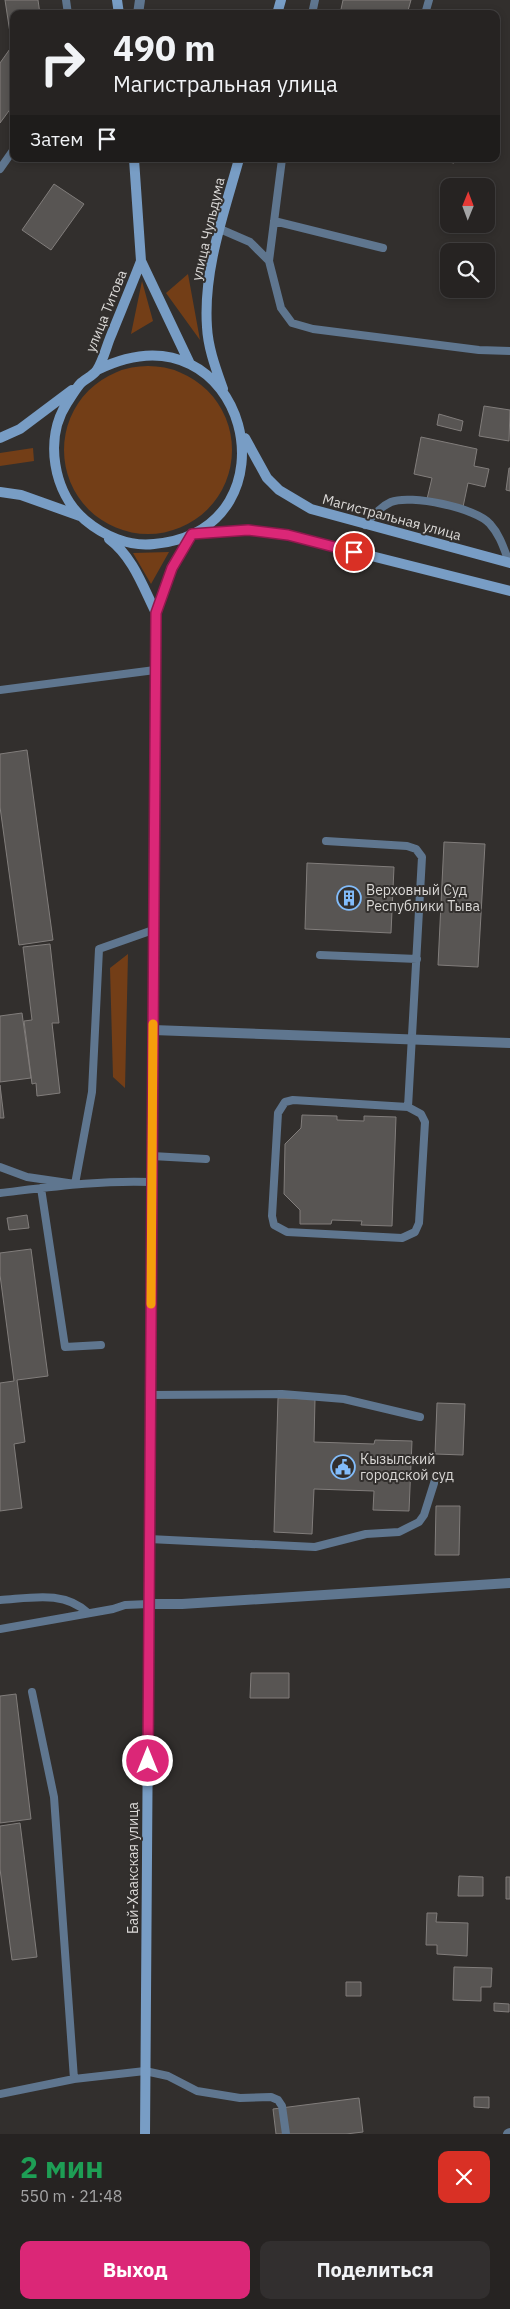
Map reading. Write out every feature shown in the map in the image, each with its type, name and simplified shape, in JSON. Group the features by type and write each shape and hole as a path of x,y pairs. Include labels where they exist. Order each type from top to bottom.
{"main road":[{"name":"улица Титова","path":"134,162 141,262 190,364"},
{"name":"улица Чульдума","path":"224,393 209,345 206,308 211,268 238,162"},
{"name":"улица Титова","path":"97,370 141,262"},
{"path":"0,438 20,429 97,370 117,360 151,355 169,357 190,364 209,376 224,393 236,412 242,433 244,451 242,469 228,502 217,516 192,534 172,542 152,544 132,543 112,538 94,528 81,517 67,498 57,475 54,451 56,427 65,405 79,385"},
{"name":"Магистральная улица","path":"242,433 267,478 279,490 311,509 509,562"},
{"path":"0,492 21,495 81,517"},
{"name":"Бай-Хаакская улица","path":"94,528 116,545 131,563 156,613"},
{"path":"192,534 248,530 288,535 510,591"},
{"name":"Бай-Хаакская улица","path":"145,2134 156,613 172,568 192,534"}],"street":[{"path":"153,1030 510,1043"},
{"path":"149,1604 182,1604 510,1583"}],"lane":[{"path":"0,169 10,155"},
{"path":"282,162 269,261 281,308 292,323 323,330 479,350 510,351"},
{"path":"274,221 383,248"},
{"path":"220,229 250,242 269,261"},
{"path":"365,525 376,512 392,502 408,498 470,511 489,523 502,542 509,562"},
{"path":"0,690 155,670"},
{"path":"326,841 407,846 420,853 423,862 408,1107"},
{"path":"75,1184 92,1092 99,949 154,930"},
{"path":"320,955 417,959"},
{"path":"293,1100 408,1107 422,1114 425,1122 419,1223 415,1232 402,1238 287,1232 274,1225 272,1216 278,1113 282,1105 293,1100"},
{"path":"152,1156 206,1159"},
{"path":"0,1167 27,1177 75,1184"},
{"path":"0,1193 75,1184 117,1181 152,1182"},
{"path":"40,1188 65,1347 101,1345"},
{"path":"150,1395 282,1394 344,1399 420,1416"},
{"path":"149,1539 315,1547 352,1537 399,1532 419,1522 424,1516 436,1477"},
{"path":"0,1600 54,1596 80,1606 88,1614"},
{"path":"0,1629 88,1614 125,1605 149,1604"},
{"path":"32,1692 54,1797 74,2079"},
{"path":"0,2094 74,2079 146,2071 168,2076 196,2090 240,2098 271,2097 278,2100 282,2106 286,2134"}],"shaded area":[{"path":"188,274 200,340 166,293"},
{"path":"142,281 153,321 131,334"},
{"path":"156,366 180,372 208,390 226,418 231,434 231,466 226,482 208,510 195,520 172,531 140,534 124,531 108,524 94,515 83,504 67,474 64,442 67,426 74,410 83,396 94,385 124,369"},
{"path":"33,448 34,461 0,466 0,453"},
{"path":"169,552 151,584 133,553"},
{"path":"128,954 125,1088 113,1077 110,968"}],"building":[{"path":"5,0 38,0 39,10 10,10 10,33"},
{"path":"343,0 411,0 408,10 341,10"},
{"path":"10,49 10,109 0,123 0,63"},
{"path":"54,184 84,204 51,250 22,230"},
{"path":"484,406 510,410 509,441 479,436"},
{"path":"439,414 463,421 461,431 437,425"},
{"path":"421,437 477,449 474,466 489,469 485,487 468,483 463,507 427,499 432,478 414,474"},
{"path":"510,468 510,491 506,490"},
{"path":"27,750 53,940 19,945 0,807 0,754"},
{"path":"444,842 485,844 478,967 438,965"},
{"name":"Верховный Суд Республики Тыва","path":"307,863 394,867 391,933 305,929"},
{"path":"50,944 59,1023 52,1023 60,1093 37,1096 36,1083 32,1084 24,1021 32,1020 23,947"},
{"path":"22,1013 31,1078 0,1082 0,1016"},
{"path":"0,1085 4,1118 0,1118"},
{"path":"302,1115 337,1116 337,1120 364,1121 364,1116 396,1117 392,1226 361,1225 362,1221 332,1220 331,1224 300,1224 300,1210 284,1194 285,1144 301,1128"},
{"path":"27,1215 29,1228 9,1230 7,1218"},
{"path":"31,1249 48,1376 17,1380 25,1442 14,1444 22,1508 0,1511 0,1383 14,1381 0,1275 0,1253"},
{"name":"Кызылский городской суд","path":"278,1398 315,1399 314,1442 374,1444 375,1440 412,1441 409,1511 373,1510 374,1491 314,1489 312,1534 274,1532"},
{"path":"437,1403 465,1404 463,1455 435,1454"},
{"path":"436,1506 460,1506 459,1555 435,1555"},
{"path":"251,1673 289,1673 289,1698 250,1698"},
{"path":"16,1694 31,1819 0,1823 0,1696"},
{"path":"20,1823 37,1957 12,1960 0,1869 0,1826"},
{"path":"459,1876 483,1877 483,1896 458,1896"},
{"path":"506,1877 510,1877 510,1899 506,1899"},
{"path":"427,1913 437,1913 436,1922 468,1923 467,1956 437,1954 437,1945 426,1945"},
{"path":"454,1967 492,1968 491,1987 481,1987 481,2001 453,2000"},
{"path":"346,1982 361,1982 361,1996 346,1996"},
{"path":"494,2003 509,2004 509,2012 494,2011"},
{"path":"474,2097 489,2097 489,2108 474,2107"},
{"path":"359,2098 363,2132 346,2134 276,2134 273,2109"}],"slow traffic":[{"path":"151,1304 153,1024"}],"place":[{"name":"Верховный Суд Республики Тыва","path":"349,898"},
{"name":"Кызылский городской суд","path":"343,1467"}],"route":[{"path":"148,1761 156,613 160,596 172,568 192,534 248,530 288,535 354,552"}]}
